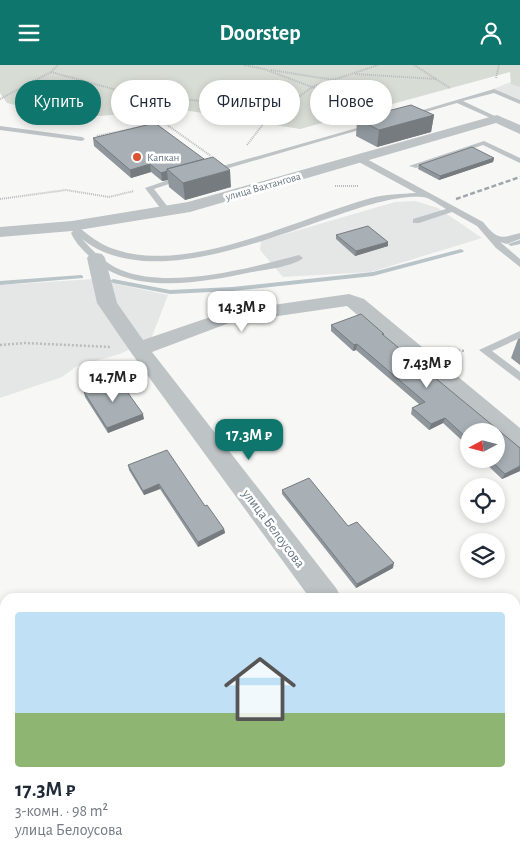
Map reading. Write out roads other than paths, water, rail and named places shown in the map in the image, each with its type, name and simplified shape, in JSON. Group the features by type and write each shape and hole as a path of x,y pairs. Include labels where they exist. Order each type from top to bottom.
{"street":[{"path":"497,119 520,130"},
{"name":"улица Вахтангова","path":"0,232 72,226 190,207 497,119"},
{"name":"улица Белоусова","path":"96,258 107,303 139,349 323,593"},
{"path":"139,349 225,318 349,300 357,303 520,441"}],"lane":[{"path":"404,117 494,91 520,102"},
{"path":"457,101 497,119"},
{"path":"197,175 375,125"},
{"path":"0,128 82,139"},
{"path":"413,166 484,143 520,161"},
{"path":"360,159 480,224 520,264"},
{"path":"167,211 149,188 187,177"},
{"path":"72,226 100,247 120,253 166,259 194,257 216,252 374,200 426,194"},
{"path":"416,221 453,209"},
{"path":"72,226 78,240 96,258 118,273 139,278 164,280 193,278 236,272 299,258"},
{"path":"491,237 507,241 520,236"},
{"path":"520,334 484,350 520,377"}],"waterway":[{"path":"511,244 520,242"},
{"path":"113,281 170,292 232,289 373,274 461,251"},
{"path":"0,283 81,277"}],"railway":[{"path":"456,199 520,177"}],"place":[{"name":"Капкан","path":"137,157"}]}
